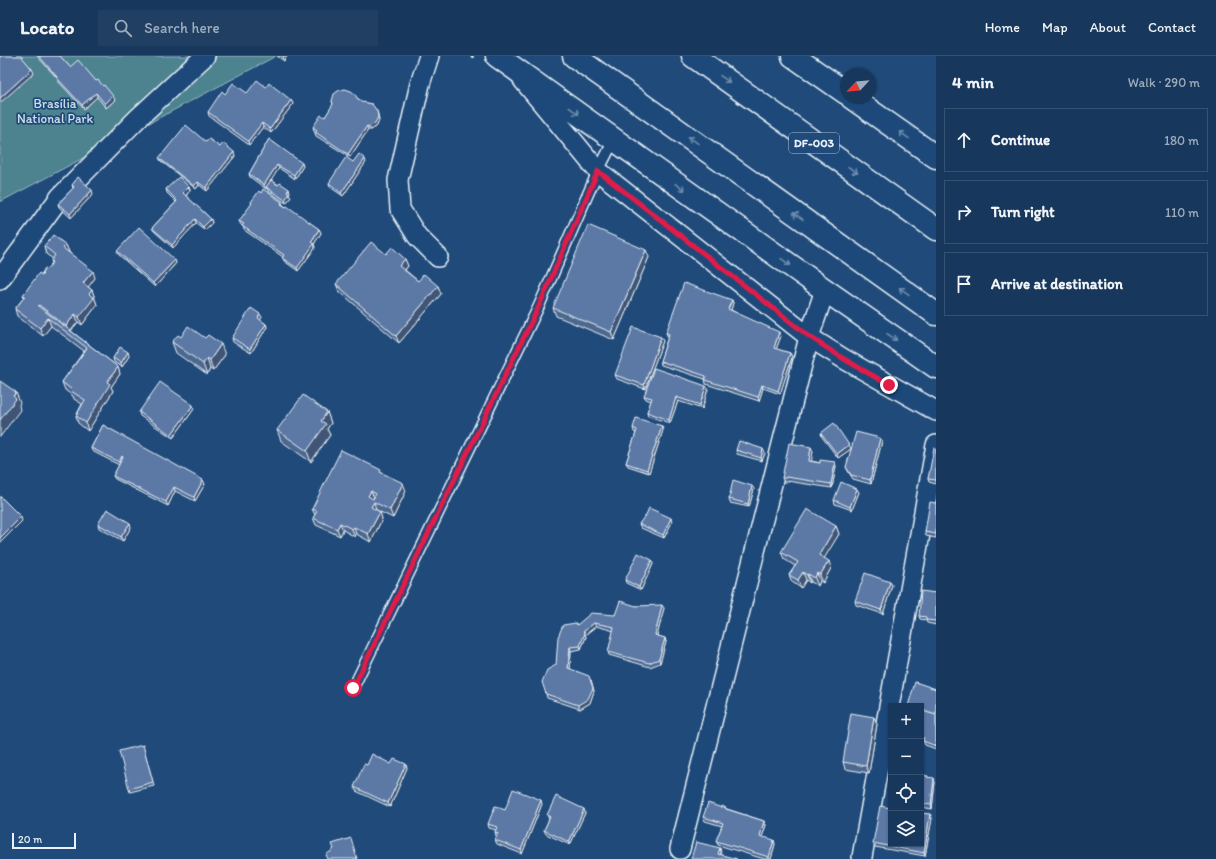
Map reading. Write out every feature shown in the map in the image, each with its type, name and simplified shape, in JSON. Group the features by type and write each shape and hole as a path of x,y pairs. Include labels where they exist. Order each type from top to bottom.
{"main road":[{"path":"497,56 824,290 936,367"},
{"path":"574,56 936,314"},
{"name":"DF-003","path":"693,56 936,229"},
{"path":"793,56 840,89"},
{"path":"814,56 840,86"},
{"path":"861,104 936,157"}],"street":[{"path":"0,279 60,197 138,118 205,56"},
{"path":"429,56 420,84 398,180 400,210 417,236 438,257"},
{"path":"515,69 598,171 810,337 844,359 936,411"},
{"path":"680,849 810,337 824,290"},
{"path":"862,857 936,445"}],"lane":[{"path":"353,688 539,306 598,171 614,140"}],"green space":[{"name":"Brasília National Park","path":"0,56 276,56 0,202"}],"building":[{"path":"0,56 21,56 32,69 0,98"},
{"path":"39,56 60,56 70,67 78,60 96,81 98,80 103,86 104,85 113,96 105,104 96,93 82,105"},
{"path":"257,80 266,87 269,83 291,100 270,129 262,123 248,141 208,112 222,91 225,94 233,83 247,93"},
{"path":"345,89 355,94 362,102 372,104 377,111 378,117 375,123 369,127 367,126 348,154 315,132 317,130 313,127 321,115 325,117 333,104 332,101 334,94"},
{"path":"186,125 206,142 209,139 220,147 223,143 234,152 206,188 198,182 194,186 159,158"},
{"path":"269,139 302,163 294,175 277,165 264,185 249,174"},
{"path":"359,154 365,159 341,193 329,183 346,157 353,162"},
{"path":"78,177 92,190 70,214 58,204 74,187 72,185"},
{"path":"179,177 189,187 183,193 211,219 203,227 195,219 172,245 152,228 177,201 166,189"},
{"path":"271,180 278,185 280,183 289,189 287,192 289,193 285,200 266,187"},
{"path":"263,189 282,202 281,204 286,207 287,206 319,229 311,242 314,244 297,268 282,258 284,255 242,226 244,224 239,221 259,191 261,193"},
{"path":"588,225 646,250 611,332 553,308"},
{"path":"139,227 175,260 153,283 117,251"},
{"path":"53,235 66,245 63,248 93,271 83,283 92,290 89,294 94,298 79,317 75,314 66,326 39,305 38,306 118,367 107,382 110,384 86,423 76,416 85,400 71,391 72,390 62,382 87,348 48,318 40,328 15,309 39,273 42,275 45,268 47,269 53,262 51,261 55,255 44,246"},
{"path":"371,242 386,254 392,247 405,259 399,266 418,281 424,274 438,286 396,336 336,284"},
{"path":"684,283 732,300 728,309 779,332 774,348 790,353 778,391 762,385 758,397 705,380 706,376 660,361 669,334 666,333"},
{"path":"251,308 260,314 258,318 266,324 250,349 232,338"},
{"path":"188,326 205,338 208,335 221,344 210,360 207,358 203,364 172,342 178,335 181,337"},
{"path":"633,327 661,337 644,385 615,375"},
{"path":"120,347 128,352 121,363 113,358"},
{"path":"654,368 706,386 700,405 676,397 669,420 647,412 652,398 644,396"},
{"path":"0,381 16,392 13,396 16,399 0,420"},
{"path":"160,382 193,405 171,435 139,412"},
{"path":"303,395 327,412 321,421 326,424 307,451 277,430"},
{"path":"636,418 662,426 647,470 626,463 637,430 633,428"},
{"path":"834,423 849,445 837,454 821,433"},
{"path":"103,425 203,480 194,497 174,487 166,502 113,476 123,457 122,456 119,462 91,448"},
{"path":"856,432 880,438 870,480 851,475 846,467"},
{"path":"739,441 763,449 761,458 736,450"},
{"path":"789,443 811,447 809,461 820,463 820,460 835,462 831,484 786,477 782,478"},
{"path":"934,448 936,449 936,480 928,479"},
{"path":"341,450 403,483 390,510 374,502 371,507 380,512 368,534 354,527 352,529 340,523 337,529 313,518 317,511 312,509","holes":["371,491 376,494 373,499 368,496"]},
{"path":"733,480 752,486 748,504 729,499"},
{"path":"841,482 857,489 850,507 834,500"},
{"path":"0,497 21,517 0,538"},
{"path":"930,502 936,503 936,534 925,532"},
{"path":"649,508 671,518 663,535 639,524 645,517"},
{"path":"107,509 130,523 121,537 98,524"},
{"path":"807,509 836,526 819,555 829,561 820,575 817,573 815,578 803,572 798,580 789,575 798,562 781,552"},
{"path":"638,553 652,560 639,587 625,580"},
{"path":"865,573 890,582 881,610 855,601"},
{"path":"921,591 936,593 936,621 926,620 926,617 919,616"},
{"path":"620,601 636,606 662,605 655,635 665,638 659,659 649,663 608,652 614,627 594,623 583,632 585,633 580,646 570,647 568,668 589,676 593,688 588,699 578,705 546,694 542,682 547,670 556,665 558,637 563,625 576,623 577,625 591,613 615,615"},
{"path":"915,682 936,689 936,714 924,710 924,703 909,703"},
{"path":"924,712 936,715 936,746 924,741"},
{"path":"851,713 874,717 866,766 843,762"},
{"path":"143,745 153,782 129,789 119,751"},
{"path":"372,754 391,764 394,759 406,764 388,803 354,787 364,764 367,765"},
{"path":"924,775 934,778 931,805 924,804"},
{"path":"513,789 541,800 521,850 495,840 498,833 495,832 497,827 488,824 495,806 505,810"},
{"path":"556,796 584,809 569,842 544,830 550,817 547,815"},
{"path":"708,803 722,808 722,806 726,809 764,821 760,836 774,840 769,857 716,841 723,823 703,817"},
{"path":"880,806 888,807 888,846 873,843"},
{"path":"924,813 930,814 924,853 893,847 924,847"},
{"path":"351,838 357,859 328,859 326,855 334,849 332,844"},
{"path":"696,842 720,848 718,854 737,859 691,859"}],"route":[{"path":"353,688 539,306 598,171 810,337 889,385"}]}
